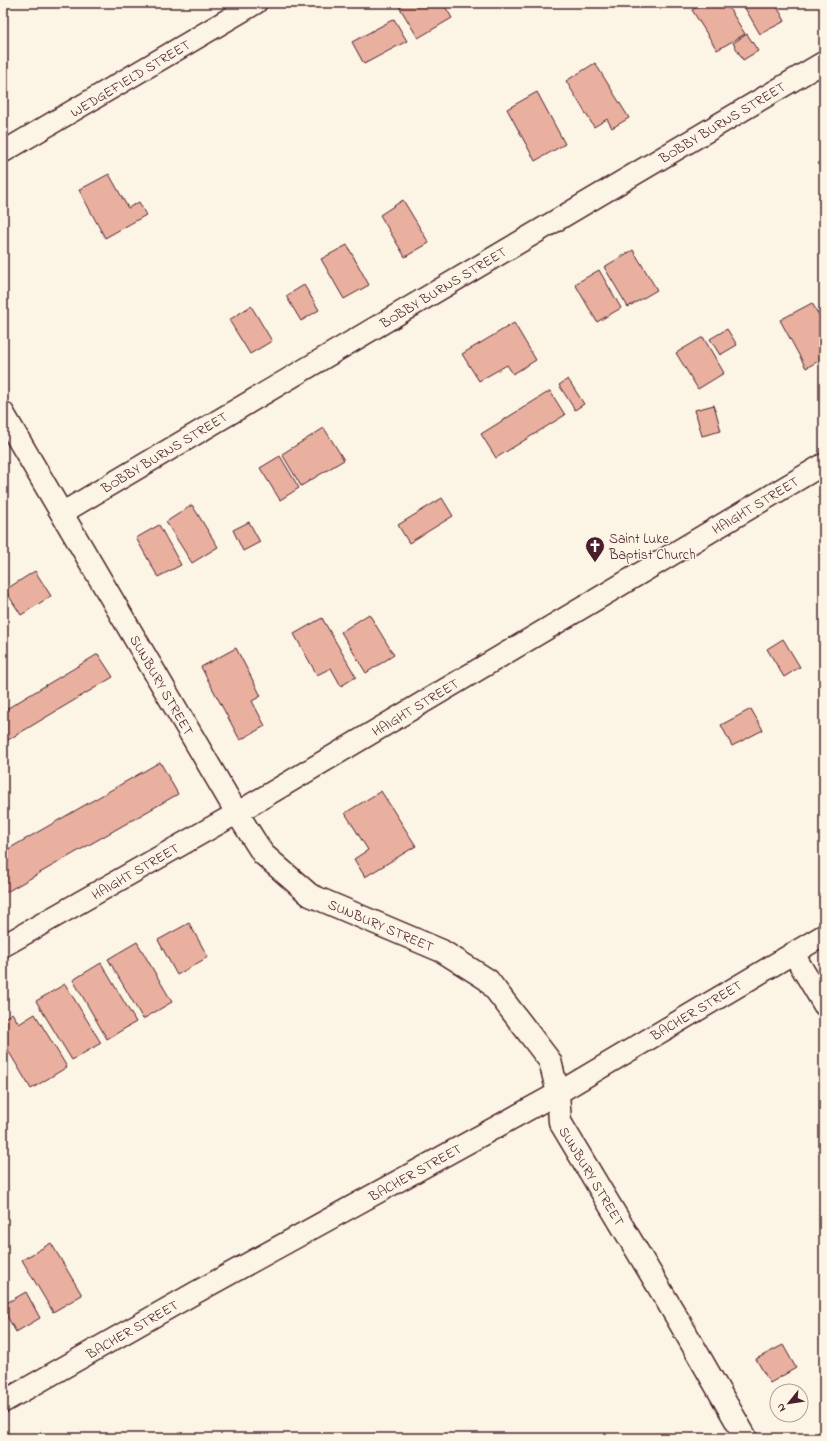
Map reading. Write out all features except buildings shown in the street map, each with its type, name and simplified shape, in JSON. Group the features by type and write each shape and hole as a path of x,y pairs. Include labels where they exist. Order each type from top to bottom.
{"street":[{"name":"WEDGEFIELD STREET","path":"3,152 256,3"},
{"name":"BOBBY BURNS STREET","path":"62,513 824,62"},
{"name":"SUNBURY STREET","path":"3,412 236,813 263,854 310,895 442,951 488,980 550,1061 558,1093 560,1122 676,1316 746,1438"},
{"name":"HAIGHT STREET","path":"3,946 236,813 824,464"},
{"name":"BACHER STREET","path":"3,1402 193,1294 558,1093 824,935"},
{"path":"793,953 824,1006"}],"place":[{"name":"Saint Luke Baptist Church","path":"595,563"}]}
